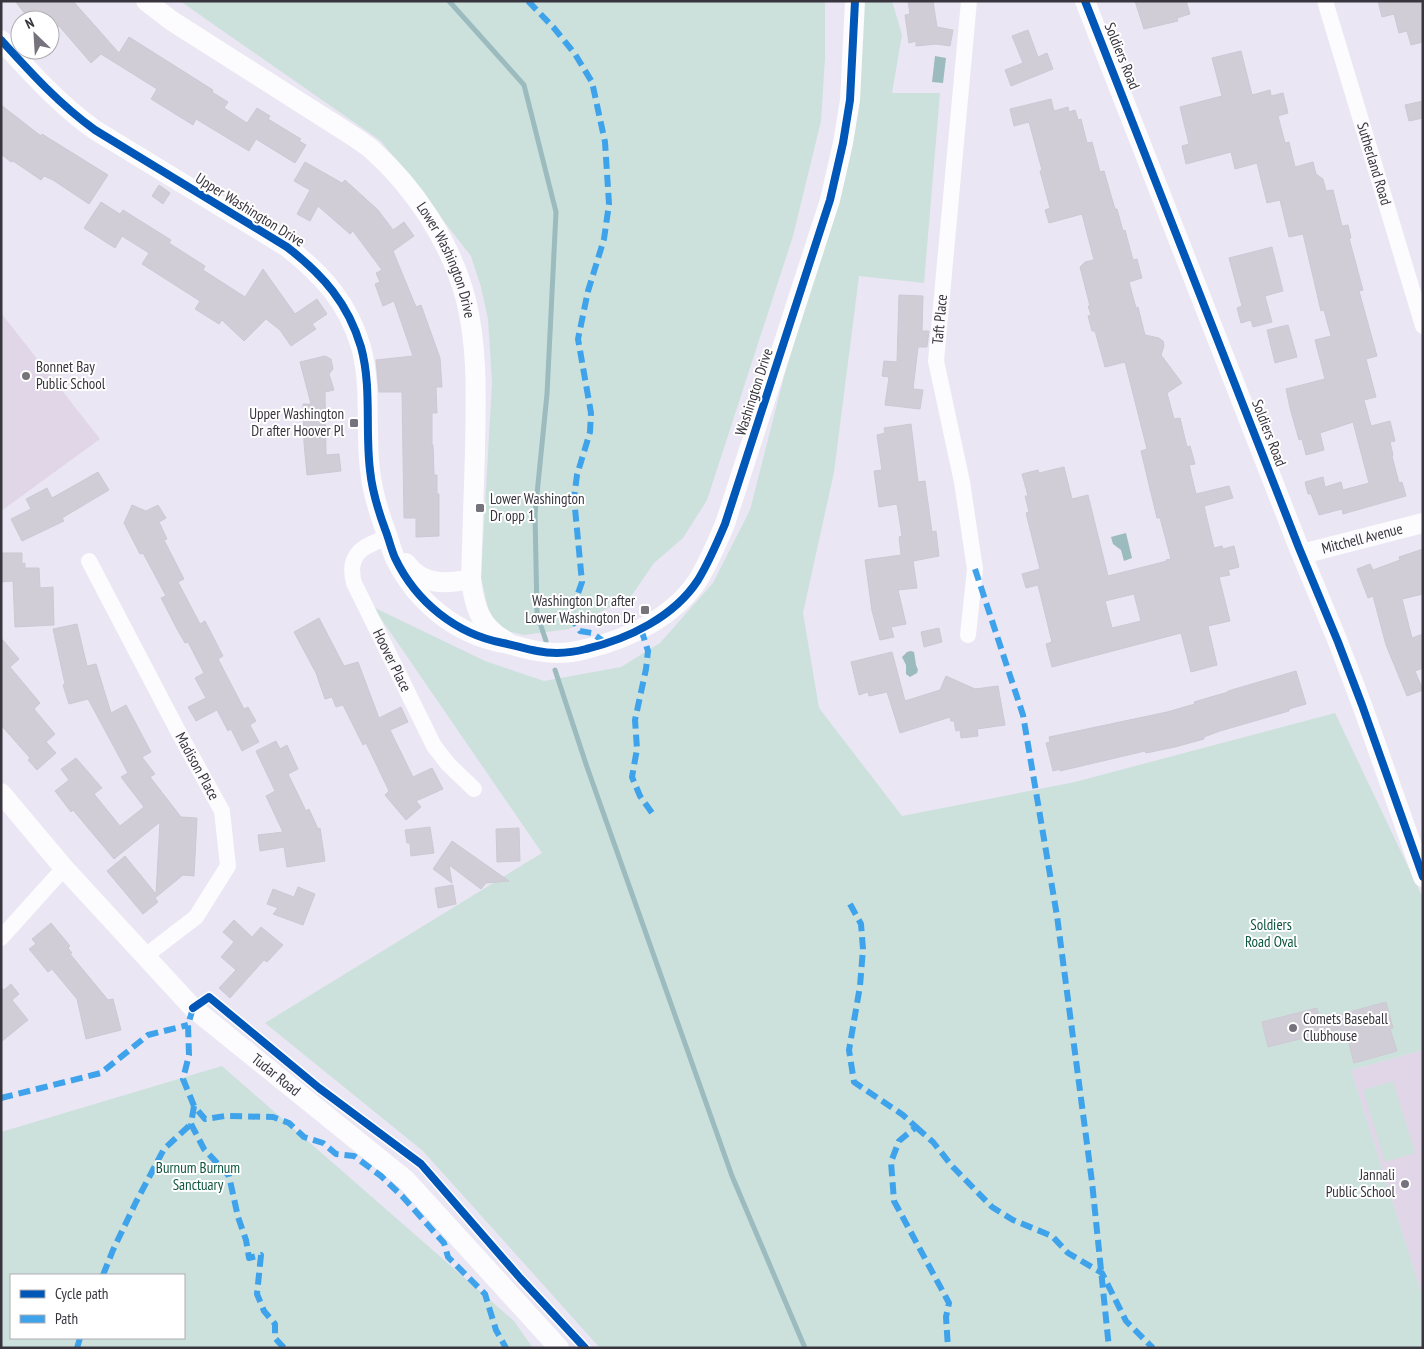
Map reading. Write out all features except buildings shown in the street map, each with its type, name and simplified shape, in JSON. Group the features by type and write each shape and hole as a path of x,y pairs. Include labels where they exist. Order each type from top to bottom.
{"street":[{"name":"Lower Washington Drive","path":"146,1 172,20 370,148 400,179 439,235 455,268 465,299 472,331 475,363 476,395 471,579 473,598 484,622 497,636 511,644"},
{"name":"Washington Drive","path":"511,644 537,651 562,652 581,651 607,644 641,629 678,603 698,581 714,550 732,506 830,200 843,143 850,100 855,1"},
{"name":"Taft Place","path":"968,1 936,362 962,482 975,569 968,635"},
{"name":"Soldiers Road","path":"1085,1 1362,704 1423,877"},
{"name":"Sutherland Road","path":"1325,1 1423,326"},
{"name":"Upper Washington Drive","path":"1,40 50,94 74,115 95,130 287,248 308,264 328,285 342,304 361,348 366,372 370,470 375,500 395,558 408,580 430,606 448,621 481,638 511,644"},
{"name":"Mitchell Avenue","path":"1302,554 1423,524"},
{"path":"388,537 408,566 418,576 438,583 471,579"},
{"name":"Hoover Place","path":"388,537 371,544 355,556 351,574 354,583 434,746 448,764 474,789"},
{"name":"Madison Place","path":"89,561 222,812 228,866 196,916 144,957"},
{"name":"Tudar Road","path":"1,793 64,868 193,1008 406,1180 559,1348"},
{"path":"1,938 64,868"}],"shaded area":[{"path":"935,56 946,58 943,83 932,82"},
{"name":"Bonnet Bay Public School","path":"1,313 100,439 1,511"},
{"path":"1126,533 1132,558 1124,561 1121,550 1113,544 1111,537"},
{"path":"911,651 914,652 918,670 917,673 910,677 906,674 906,665 902,657"},
{"name":"Jannali Public School","path":"1423,1050 1423,1298 1351,1070"}],"green space":[{"path":"180,1 825,1 825,58 821,121 793,236 707,500 683,538 654,563 632,595 569,629 524,635 507,631 494,621 488,608 481,577 492,383 488,319 481,287 471,256 381,141"},
{"name":"Soldiers Road Oval","path":"862,1 892,1 902,35 892,93 940,93 924,283 859,276 834,472 803,613 819,708 902,816 1075,782 1335,713 1423,898 1423,1050 1351,1070 1423,1298 1423,1348 600,1348 423,1151 265,1023 542,853 373,607 485,661 544,681 621,667 660,643 713,583 750,510 784,377 815,271"},
{"name":"Burnum Burnum Sanctuary","path":"222,1066 514,1321 533,1348 1,1348 1,1132"},
{"path":"1393,1081 1415,1153 1385,1162 1363,1090"}],"waterway":[{"path":"449,1 524,85 556,212 547,394 535,514 537,614 546,641"},
{"path":"555,670 587,767 732,1176 805,1348"}],"marked path":[{"path":"528,1 554,28 575,54 592,82 605,142 609,204 604,239 588,291 578,339 591,413 590,432 577,475 574,498 582,582 570,616 580,631 592,633 607,644"},
{"path":"975,569 1023,715 1057,916 1092,1182 1109,1348"},
{"path":"641,629 648,651 635,720 637,749 632,777 640,796 655,817"},
{"path":"850,904 861,924 863,949 860,986 849,1050 854,1082 903,1115 916,1127 899,1141 891,1162 894,1201 949,1303 946,1317 948,1348"},
{"path":"193,1008 188,1025 189,1055 183,1079 194,1106 205,1119 225,1116 273,1117 289,1123 304,1137 323,1143 336,1154 354,1156 381,1176 402,1196 444,1243 448,1257 485,1294 496,1330 506,1348"},
{"path":"1,1098 101,1073 148,1035 188,1025"},
{"path":"194,1106 191,1124 204,1149 229,1176 249,1258 261,1255 257,1294 264,1311 275,1324 275,1338 284,1348"},
{"path":"103,1274 136,1202 164,1149 191,1124"},
{"path":"916,1127 933,1142 952,1166 992,1207 1013,1220 1052,1236 1068,1253 1102,1273 1126,1321 1153,1348"},
{"path":"77,1348 80,1339"}],"cycle path":[{"path":"1,40 57,99 95,130 287,247 323,279 349,317 361,347 366,377 372,485 392,551 404,574 414,589 439,614 469,632 486,639 533,650 562,653 602,645 649,625 676,605 688,593 698,580 716,545 725,524 830,200 843,143 850,100 855,1"},
{"path":"1085,1 1299,548 1338,642 1423,877"},
{"path":"193,1008 209,997 319,1088 421,1164 520,1278 585,1348"}],"place":[{"name":"Bonnet Bay Public School","path":"26,376"},
{"name":"Upper Washington Dr after Hoover Pl","path":"354,423"},
{"name":"Lower Washington Dr opp 1","path":"480,508"},
{"name":"Washington Dr after Lower Washington Dr","path":"645,610"},
{"name":"Comets Baseball Clubhouse","path":"1293,1028"},
{"name":"Jannali Public School","path":"1405,1184"}]}
